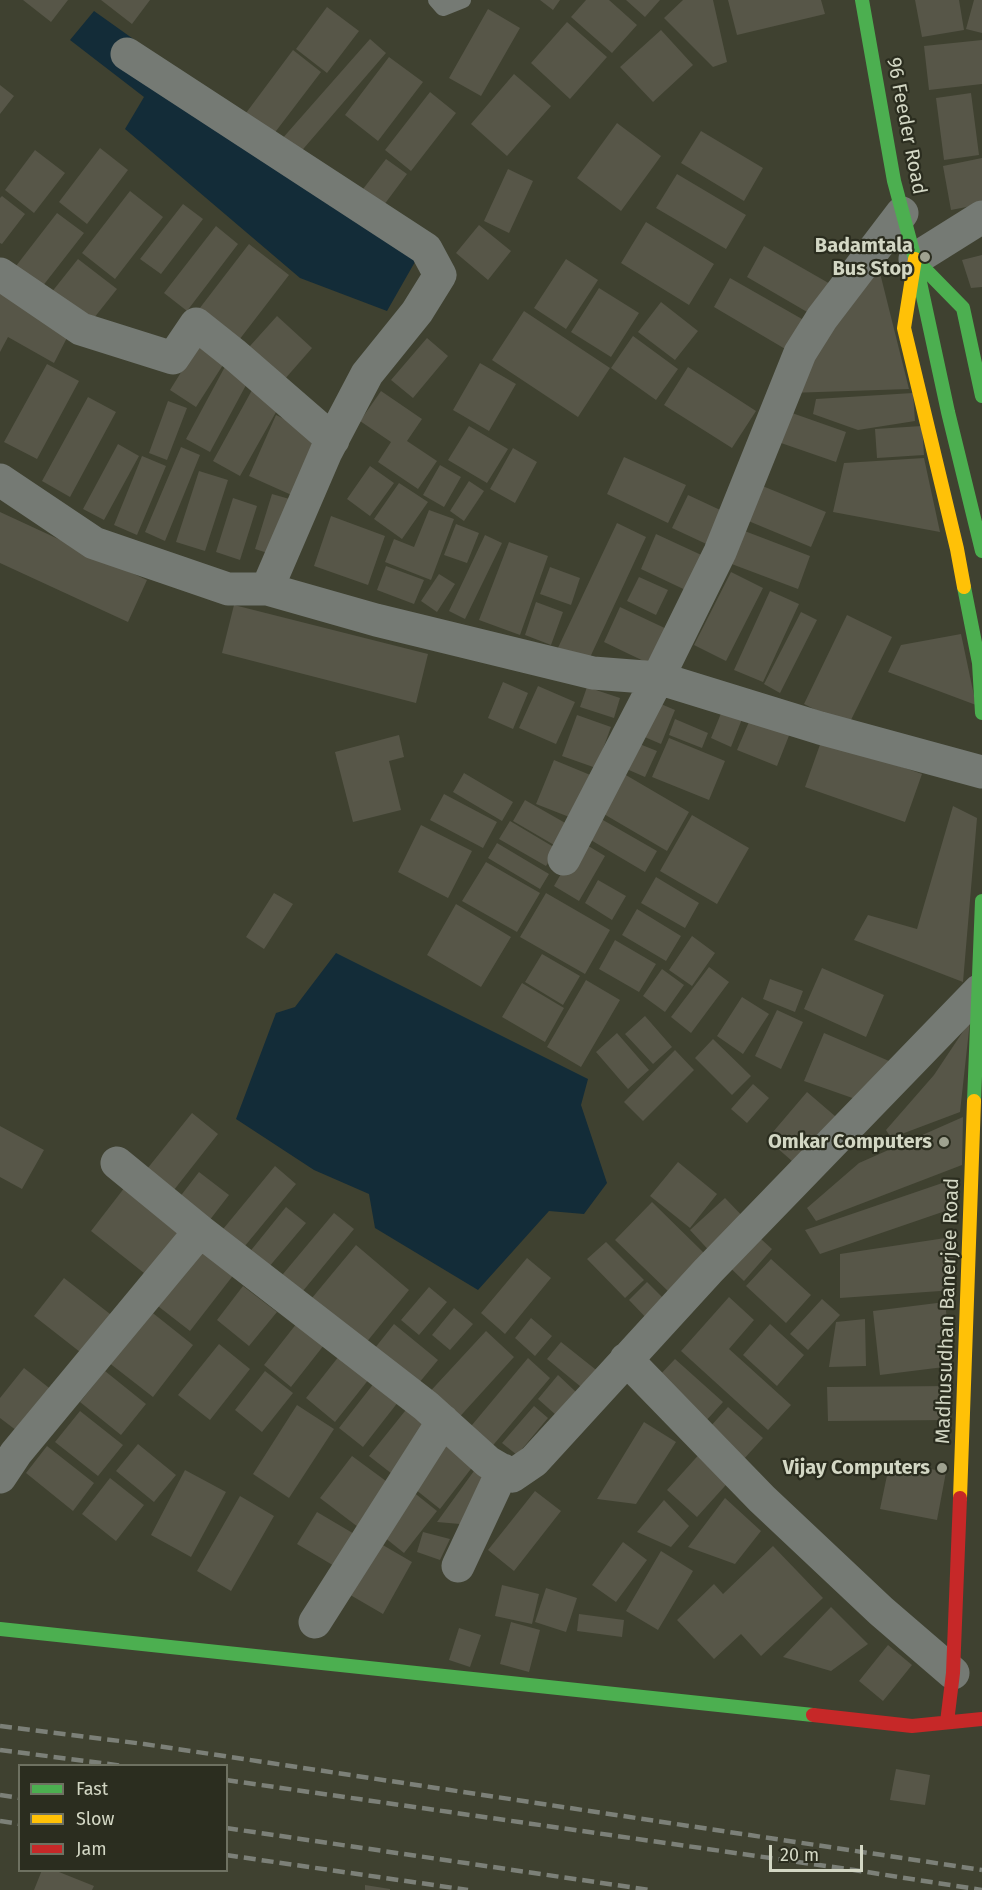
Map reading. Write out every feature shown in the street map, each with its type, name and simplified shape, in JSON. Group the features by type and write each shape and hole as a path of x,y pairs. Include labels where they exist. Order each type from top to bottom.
{"street":[{"name":"96 Feeder Road","path":"862,0 894,181 915,259 982,551"},
{"path":"127,54 426,249 440,275 417,312 367,374 333,440 267,589"},
{"path":"564,859 658,678 720,552 800,353 822,318 902,213"},
{"path":"982,217 915,259 904,328 957,549 979,663 982,713"},
{"path":"915,259 963,308 982,396"},
{"path":"0,274 81,329 173,358 196,324 236,355 333,440"},
{"path":"0,480 94,543 228,589 267,589 376,621 593,673 658,678 819,728 982,772"},
{"name":"Madhusudhan Banerjee Road","path":"947,1722 953,1673 982,901"},
{"path":"117,1163 200,1231 426,1406 488,1461 512,1476 534,1461 708,1271 979,991"},
{"path":"0,1477 16,1453 200,1231"},
{"path":"626,1359 771,1508 881,1611 953,1673"},
{"path":"315,1622 443,1421"},
{"path":"459,1566 503,1470"},
{"path":"0,1629 912,1726 982,1719"}],"lane":[{"path":"436,0 443,8 463,0"}],"water":[{"path":"94,11 424,246 387,311 300,278 125,129 144,97 70,40"},
{"path":"336,953 588,1079 581,1105 607,1183 584,1214 549,1211 478,1290 375,1228 369,1194 314,1170 236,1119 276,1013 295,1007"}],"building":[{"path":"23,0 68,0 51,22"},
{"path":"101,0 150,0 132,24"},
{"path":"540,0 560,0 553,10"},
{"path":"586,0 609,0 637,25 612,53 571,17"},
{"path":"626,0 660,0 645,17"},
{"path":"683,0 713,0 727,62 713,67 664,18"},
{"path":"728,0 821,0 825,14 737,35"},
{"path":"915,0 959,0 964,30 922,37"},
{"path":"974,0 982,0 982,33 966,29"},
{"path":"327,7 359,31 327,73 296,49"},
{"path":"488,9 520,28 481,96 449,78"},
{"path":"567,22 607,57 570,99 531,63"},
{"path":"661,30 693,65 653,102 620,67"},
{"path":"370,39 386,53 298,155 281,140"},
{"path":"982,40 982,84 929,90 924,46"},
{"path":"293,50 321,72 273,135 246,113"},
{"path":"389,57 423,82 378,141 345,115"},
{"path":"514,74 551,106 507,156 471,124"},
{"path":"0,85 14,96 0,114"},
{"path":"430,92 456,113 411,171 385,150"},
{"path":"971,93 979,155 944,160 936,98"},
{"path":"617,123 661,156 621,211 577,178"},
{"path":"701,131 763,168 744,201 681,163"},
{"path":"100,148 128,170 87,224 59,202"},
{"path":"35,150 65,173 34,213 5,190"},
{"path":"982,158 982,204 951,210 943,166"},
{"path":"386,159 407,174 381,209 360,193"},
{"path":"508,169 533,181 509,233 484,221"},
{"path":"677,174 746,215 726,249 656,208"},
{"path":"130,191 163,217 115,279 82,253"},
{"path":"2,196 25,214 2,244 0,243 0,198"},
{"path":"183,204 203,219 161,274 140,259"},
{"path":"57,213 84,233 42,287 16,266"},
{"path":"646,222 714,264 689,305 621,263"},
{"path":"479,225 511,251 488,280 456,253"},
{"path":"216,226 238,244 187,311 164,293"},
{"path":"249,244 289,275 236,344 196,313"},
{"path":"764,246 832,285 814,316 747,277"},
{"path":"982,255 982,287 971,288 962,260"},
{"path":"78,259 117,289 90,323 51,293"},
{"path":"566,259 598,280 566,329 534,308"},
{"path":"878,265 909,389 789,393"},
{"path":"730,278 809,323 792,353 714,307"},
{"path":"599,288 639,313 611,357 571,332"},
{"path":"0,291 71,330 54,363 8,337 0,352"},
{"path":"661,302 698,331 675,360 638,332"},
{"path":"524,311 610,368 578,417 492,360"},
{"path":"277,316 312,348 277,388 241,356"},
{"path":"633,336 678,369 656,400 611,368"},
{"path":"203,337 230,354 196,407 170,390"},
{"path":"427,338 448,356 413,398 391,380"},
{"path":"228,361 252,374 210,452 186,439"},
{"path":"480,363 516,384 489,431 453,410"},
{"path":"47,364 79,381 37,459 4,442"},
{"path":"688,367 756,411 732,448 664,405"},
{"path":"252,390 280,405 240,476 213,461"},
{"path":"381,391 422,419 407,441 437,461 418,489 378,462 391,442 360,421"},
{"path":"913,393 915,421 858,430 813,414 816,399"},
{"path":"88,397 116,412 70,497 42,481"},
{"path":"168,401 187,408 167,460 149,453"},
{"path":"792,413 846,432 836,462 781,443"},
{"path":"276,415 323,437 296,497 249,476"},
{"path":"469,426 508,449 487,483 448,460"},
{"path":"922,426 924,455 877,458 875,429"},
{"path":"118,444 139,456 104,520 83,509"},
{"path":"181,447 200,455 165,541 145,532"},
{"path":"513,448 537,462 515,503 490,489"},
{"path":"142,456 166,466 137,535 114,525"},
{"path":"624,457 686,485 668,523 607,494"},
{"path":"924,458 940,532 833,512 844,463"},
{"path":"440,465 461,477 444,507 423,495"},
{"path":"370,466 394,483 370,516 347,499"},
{"path":"199,471 228,480 205,551 176,542"},
{"path":"469,481 484,491 464,521 450,511"},
{"path":"399,483 428,502 402,539 374,519"},
{"path":"760,485 826,512 811,547 746,520"},
{"path":"272,494 293,500 277,556 255,549"},
{"path":"688,495 731,515 715,548 672,528"},
{"path":"233,498 257,506 240,560 216,552"},
{"path":"429,510 454,519 431,580 385,562 394,539 414,547"},
{"path":"0,512 147,580 128,622 0,563"},
{"path":"331,516 385,536 368,585 314,566"},
{"path":"617,523 646,537 586,666 556,652"},
{"path":"456,524 479,533 467,563 444,555"},
{"path":"742,530 810,556 798,589 729,563"},
{"path":"656,534 710,559 694,594 641,569"},
{"path":"485,535 502,543 465,619 449,611"},
{"path":"509,542 548,556 520,635 479,620"},
{"path":"386,566 424,580 414,604 377,590"},
{"path":"550,567 580,578 571,605 540,594"},
{"path":"731,572 763,588 726,661 694,645"},
{"path":"439,574 455,584 437,612 421,601"},
{"path":"639,577 668,590 656,615 627,601"},
{"path":"770,591 799,604 763,682 734,670"},
{"path":"536,602 563,612 551,645 525,635"},
{"path":"234,605 428,654 416,703 222,653"},
{"path":"620,607 671,631 654,666 604,642"},
{"path":"801,612 817,620 780,693 764,684"},
{"path":"847,615 892,637 848,726 804,704"},
{"path":"961,634 976,705 888,672 901,645"},
{"path":"503,682 528,693 513,729 488,718"},
{"path":"538,686 575,702 556,744 519,728"},
{"path":"587,687 620,698 614,718 580,707"},
{"path":"654,701 675,710 661,744 640,735"},
{"path":"722,711 742,719 731,747 711,738"},
{"path":"577,715 611,727 596,768 562,756"},
{"path":"751,717 790,733 777,766 737,750"},
{"path":"675,719 708,733 702,748 669,735"},
{"path":"399,735 404,757 389,761 401,810 353,822 335,752"},
{"path":"669,738 725,761 709,800 652,777"},
{"path":"822,739 922,774 905,822 805,787"},
{"path":"632,741 657,751 645,777 622,767"},
{"path":"554,760 600,779 582,822 536,804"},
{"path":"619,771 689,812 667,851 597,810"},
{"path":"464,773 513,802 502,821 453,792"},
{"path":"444,794 497,822 483,848 430,820"},
{"path":"525,800 574,828 561,849 513,821"},
{"path":"953,806 977,818 963,982 854,940 868,915 917,929"},
{"path":"692,815 749,848 717,904 660,871"},
{"path":"596,816 657,851 645,872 584,836"},
{"path":"510,821 557,849 546,866 499,839"},
{"path":"421,825 472,851 448,898 398,872"},
{"path":"580,841 605,856 579,901 554,886"},
{"path":"497,843 549,874 540,889 488,858"},
{"path":"486,862 540,893 517,932 462,901"},
{"path":"656,877 699,903 685,928 641,903"},
{"path":"598,880 626,896 612,920 585,903"},
{"path":"274,893 293,904 264,949 246,937"},
{"path":"546,893 610,930 585,974 520,937"},
{"path":"456,904 511,937 481,987 427,955"},
{"path":"637,909 681,936 666,961 622,935"},
{"path":"692,936 715,953 692,986 669,970"},
{"path":"615,940 656,964 639,992 599,969"},
{"path":"542,954 580,976 563,1005 525,982"},
{"path":"709,967 729,982 691,1033 671,1017"},
{"path":"822,968 884,995 866,1037 804,1009"},
{"path":"662,969 684,985 665,1012 643,996"},
{"path":"770,979 803,991 795,1012 763,999"},
{"path":"586,980 620,1000 581,1067 547,1047"},
{"path":"522,983 564,1008 545,1042 502,1017"},
{"path":"742,997 769,1014 743,1054 717,1036"},
{"path":"777,1010 803,1022 781,1069 755,1056"},
{"path":"645,1016 672,1047 653,1064 625,1034"},
{"path":"970,1021 960,1112 891,1138 886,1130 934,1075"},
{"path":"617,1033 649,1070 628,1089 596,1052"},
{"path":"824,1033 896,1064 861,1101 804,1081"},
{"path":"713,1039 751,1076 732,1095 695,1058"},
{"path":"675,1050 694,1070 643,1121 624,1102"},
{"path":"753,1084 769,1098 747,1123 731,1109"},
{"path":"807,1092 842,1122 801,1169 767,1139"},
{"path":"192,1113 218,1134 170,1195 143,1174"},
{"path":"963,1117 962,1165 816,1221 807,1208 859,1163"},
{"path":"0,1126 44,1150 22,1189 0,1177"},
{"path":"678,1162 717,1194 690,1228 650,1196"},
{"path":"275,1166 296,1184 240,1252 219,1234"},
{"path":"199,1172 229,1195 209,1221 179,1198"},
{"path":"957,1178 957,1207 820,1254 805,1230"},
{"path":"125,1187 183,1234 149,1277 91,1231"},
{"path":"725,1198 750,1224 715,1257 690,1230"},
{"path":"652,1202 705,1254 669,1292 615,1240"},
{"path":"286,1207 306,1223 263,1274 244,1259"},
{"path":"334,1213 354,1229 298,1297 278,1280"},
{"path":"750,1229 772,1249 744,1281 722,1260"},
{"path":"952,1237 955,1290 840,1298 840,1254"},
{"path":"606,1242 644,1280 625,1298 587,1259"},
{"path":"356,1245 409,1290 361,1349 307,1304"},
{"path":"199,1246 235,1273 190,1331 154,1303"},
{"path":"527,1258 551,1278 505,1334 481,1313"},
{"path":"771,1259 811,1295 786,1323 746,1286"},
{"path":"64,1278 119,1321 89,1359 34,1316"},
{"path":"647,1282 670,1305 651,1323 629,1300"},
{"path":"243,1286 277,1312 249,1346 217,1320"},
{"path":"429,1287 447,1302 419,1335 401,1320"},
{"path":"729,1297 754,1320 729,1349 791,1405 768,1430 681,1351"},
{"path":"822,1299 840,1315 808,1350 790,1334"},
{"path":"945,1302 952,1366 880,1375 873,1311"},
{"path":"454,1308 473,1324 450,1350 432,1335"},
{"path":"149,1310 193,1345 153,1397 108,1362"},
{"path":"531,1318 552,1336 535,1356 515,1338"},
{"path":"865,1319 866,1366 829,1367 836,1322"},
{"path":"297,1323 324,1345 291,1387 264,1365"},
{"path":"394,1324 438,1360 414,1389 371,1353"},
{"path":"770,1324 804,1355 777,1386 743,1355"},
{"path":"486,1331 514,1357 454,1423 425,1397"},
{"path":"561,1342 600,1373 586,1391 547,1359"},
{"path":"219,1344 250,1369 210,1420 178,1395"},
{"path":"343,1351 373,1374 335,1422 306,1398"},
{"path":"528,1358 550,1378 489,1450 467,1431"},
{"path":"675,1359 723,1402 704,1423 656,1379"},
{"path":"24,1368 58,1395 25,1437 0,1418 0,1398"},
{"path":"105,1371 146,1404 121,1435 80,1402"},
{"path":"265,1371 293,1393 262,1432 235,1410"},
{"path":"558,1375 576,1392 556,1415 538,1399"},
{"path":"378,1378 402,1397 363,1447 339,1428"},
{"path":"951,1386 951,1420 828,1421 827,1387"},
{"path":"297,1405 334,1429 289,1498 253,1474"},
{"path":"409,1406 436,1427 396,1477 369,1456"},
{"path":"534,1406 548,1418 517,1455 502,1443"},
{"path":"728,1407 763,1438 743,1460 709,1428"},
{"path":"80,1411 123,1445 98,1476 55,1442"},
{"path":"644,1422 676,1442 636,1504 597,1499"},
{"path":"443,1434 477,1461 440,1509 406,1482"},
{"path":"138,1444 176,1475 154,1502 116,1471"},
{"path":"47,1446 94,1483 73,1511 26,1473"},
{"path":"703,1450 733,1477 697,1517 667,1490"},
{"path":"352,1456 390,1484 358,1527 320,1498"},
{"path":"890,1461 946,1472 937,1520 880,1509"},
{"path":"479,1464 493,1477 460,1524 437,1522"},
{"path":"185,1470 226,1492 191,1557 151,1535"},
{"path":"110,1478 144,1505 116,1541 82,1514"},
{"path":"412,1491 437,1511 404,1553 379,1533"},
{"path":"535,1491 561,1511 514,1571 488,1550"},
{"path":"240,1496 274,1516 231,1591 197,1571"},
{"path":"725,1498 761,1531 735,1564 688,1547"},
{"path":"664,1500 689,1526 671,1547 637,1532"},
{"path":"317,1512 356,1535 336,1567 297,1544"},
{"path":"423,1532 450,1539 440,1560 417,1552"},
{"path":"369,1537 412,1562 383,1614 340,1589"},
{"path":"623,1542 647,1560 616,1602 592,1585"},
{"path":"773,1546 823,1598 761,1656 741,1634 714,1659 677,1620 714,1584 723,1594"},
{"path":"661,1551 693,1571 658,1630 626,1611"},
{"path":"502,1585 539,1594 532,1624 495,1616"},
{"path":"546,1588 577,1598 566,1632 535,1622"},
{"path":"831,1607 868,1644 831,1671 783,1657"},
{"path":"579,1614 624,1620 622,1637 577,1631"},
{"path":"511,1622 540,1630 529,1672 500,1664"},
{"path":"459,1628 481,1635 470,1667 449,1660"},
{"path":"888,1645 912,1665 883,1701 859,1681"},
{"path":"896,1769 930,1775 925,1805 890,1800"},
{"path":"41,1872 59,1872 94,1886 92,1890 34,1890"},
{"path":"365,1885 390,1889 390,1890 365,1890"}],"railway":[{"path":"0,1726 144,1744 982,1870"},
{"path":"0,1750 108,1764"},
{"path":"228,1780 982,1890"},
{"path":"0,1795 18,1798"},
{"path":"0,1821 18,1824"},
{"path":"228,1828 650,1890"},
{"path":"228,1855 468,1890"}],"traffic: fast":[{"path":"862,0 894,181 915,259 948,412 982,551"},
{"path":"915,259 963,308 982,396"},
{"path":"964,587 979,663 982,713"},
{"path":"974,1101 982,901"},
{"path":"0,1629 813,1715"}],"traffic: slow":[{"path":"915,259 904,328 964,587"},
{"path":"960,1498 974,1101"}],"traffic: jam":[{"path":"947,1722 953,1673 960,1498"},
{"path":"813,1715 912,1726 982,1719"}],"place":[{"name":"Badamtala Bus Stop","path":"925,257"},
{"name":"Omkar Computers","path":"944,1142"},
{"name":"Vijay Computers","path":"942,1468"}]}
